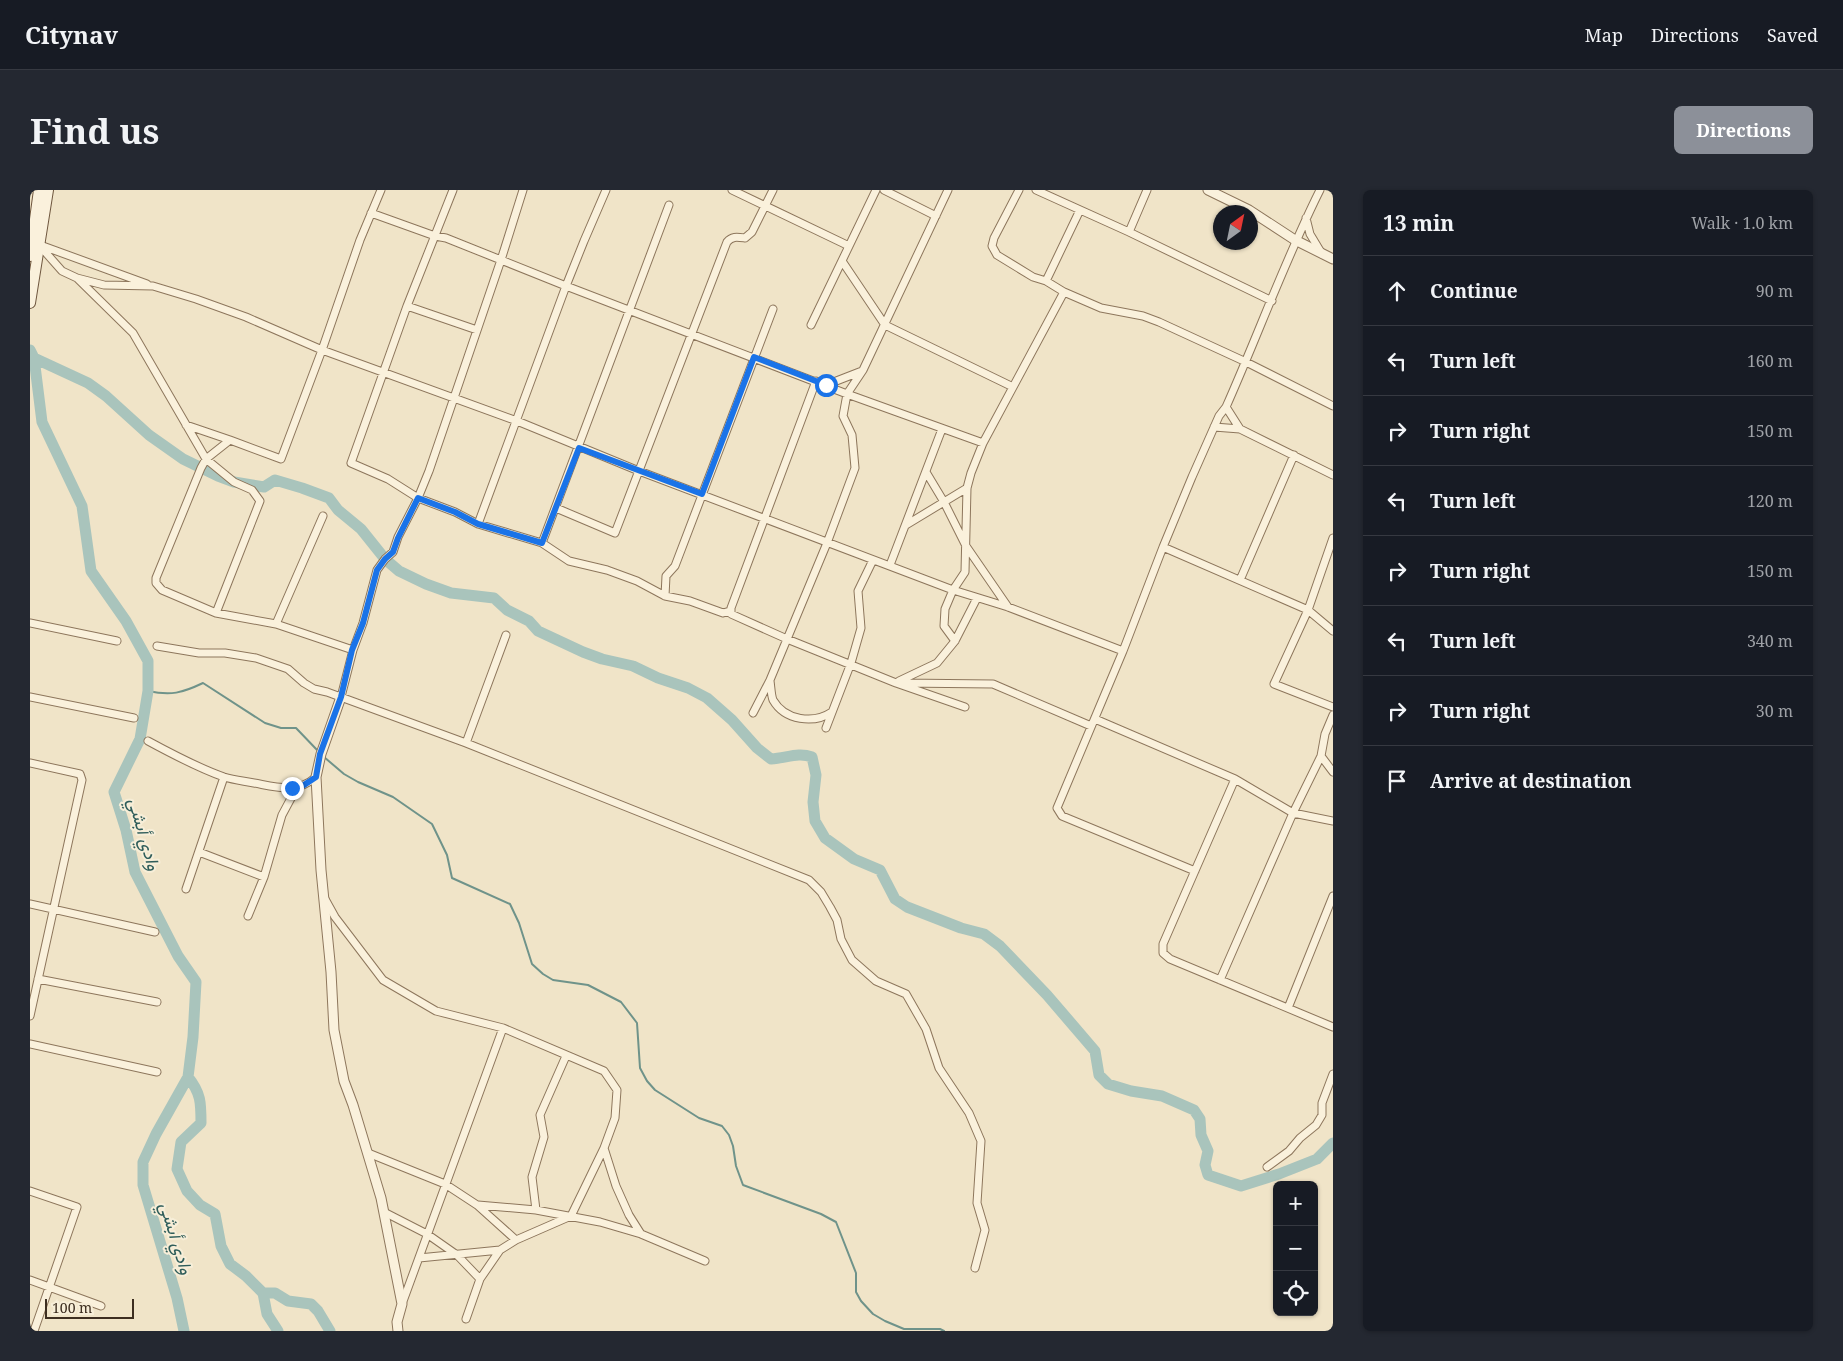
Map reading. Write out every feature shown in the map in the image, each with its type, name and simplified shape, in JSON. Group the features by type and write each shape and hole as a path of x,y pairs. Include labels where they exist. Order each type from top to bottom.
{"main road":[{"path":"30,303 39,190"},
{"path":"30,256 48,190"}],"street":[{"path":"186,425 281,459 322,350 360,240 381,190"},
{"path":"453,190 407,306 351,463 388,479 418,498 455,512 478,524 542,543 569,561 637,581 664,596 690,601 723,613 730,611"},
{"path":"402,1304 384,1212 337,1052 321,870 316,777 320,754 341,697 352,650 363,623 377,570 393,552 418,498 454,398 523,190"},
{"path":"478,524 566,286 606,190"},
{"path":"732,190 849,246"},
{"path":"556,508 615,533 726,242 730,238 745,238 750,235 773,190"},
{"path":"811,326 876,190"},
{"path":"884,190 936,216"},
{"path":"753,713 770,680 827,543 855,468 852,435 843,416 847,394 863,370 948,190"},
{"path":"1019,190 994,238 992,246 997,255 1033,277 1046,281 1064,292 1101,308 1143,316 1159,322 1246,362 1333,406"},
{"path":"1036,190 1272,301"},
{"path":"1128,232 1147,190"},
{"path":"1208,190 1248,210 1329,259"},
{"path":"1195,871 1062,816 1057,808 1218,416 1226,407 1272,301 1295,240 1320,190"},
{"path":"542,543 669,205"},
{"path":"1046,281 1080,210"},
{"path":"371,213 435,236 446,238 847,394 983,443"},
{"path":"1306,218 1310,234 1329,259"},
{"path":"34,244 62,271 77,278 104,285 153,286"},
{"path":"34,244 246,317 322,350 517,421 639,472 702,494 953,590 1008,607 1123,651"},
{"path":"842,261 885,325 1013,387"},
{"path":"77,278 134,333 206,459 234,482 252,490 260,500 216,612"},
{"path":"955,642 944,626 945,609 953,590 965,572 967,488 983,443 1064,292"},
{"path":"407,306 477,330"},
{"path":"664,596 666,576 676,566 773,309"},
{"path":"826,385 863,370"},
{"path":"730,611 816,381"},
{"path":"1226,407 1240,429"},
{"path":"1214,427 1240,429 1333,475"},
{"path":"890,565 942,429"},
{"path":"230,440 206,459 156,578 156,583 162,590 216,612 276,624 352,650"},
{"path":"1240,580 1294,456"},
{"path":"926,472 944,502 966,546 1008,607"},
{"path":"906,525 967,488"},
{"path":"276,624 323,516"},
{"path":"1333,538 1331,549 1308,610 1274,684 1333,707"},
{"path":"1163,547 1308,610 1333,631"},
{"path":"826,728 851,663 861,628 858,591 873,560"},
{"path":"896,683 937,663 955,642 977,598"},
{"path":"730,611 734,616 787,639 851,663 896,683 965,707"},
{"path":"30,623 117,641"},
{"path":"466,743 506,635"},
{"path":"157,646 199,653 225,653 256,658 288,669 314,689 341,697 466,743 809,880 821,892 838,920 839,934 852,960 876,981 906,994 926,1029 939,1068 969,1113 981,1141 977,1203 985,1230 975,1268"},
{"path":"770,680 773,700 784,712 799,720 823,717 832,711"},
{"path":"896,683 993,684 1092,726"},
{"path":"30,697 134,718"},
{"path":"1220,980 1293,813 1322,756 1325,734 1333,716"},
{"path":"1095,718 1235,779 1293,813 1333,821"},
{"path":"148,741 224,777 282,789 297,787 316,777"},
{"path":"1322,756 1333,772"},
{"path":"30,763 80,774 81,777 30,1016"},
{"path":"186,889 224,777"},
{"path":"1235,779 1163,944 1163,953 1170,959 1333,1027"},
{"path":"248,916 264,877 282,815 297,787"},
{"path":"199,852 264,877"},
{"path":"1288,1008 1333,896"},
{"path":"325,899 335,917 382,980 436,1011 503,1028 604,1071 617,1090 615,1118 604,1148 571,1216 516,1240 500,1250 480,1279 466,1319"},
{"path":"30,904 155,932"},
{"path":"38,979 157,1002"},
{"path":"398,1331 396,1322 402,1304 503,1028"},
{"path":"30,1044 157,1072"},
{"path":"536,1210 532,1177 544,1137 540,1115 566,1056"},
{"path":"1267,1167 1289,1151 1316,1125 1322,1115 1322,1103 1333,1074"},
{"path":"604,1148 616,1186 628,1215 641,1234"},
{"path":"368,1153 445,1184 478,1205 516,1240"},
{"path":"30,1191 77,1207 34,1331"},
{"path":"478,1205 536,1210 600,1222 641,1234 705,1261"},
{"path":"384,1212 428,1234 457,1255 480,1279"},
{"path":"419,1258 500,1250"},
{"path":"30,1280 101,1306"}],"waterway":[{"name":"وادي أبشي","path":"30,350 34,358 42,422 82,506 91,571 126,621 148,661 148,691 140,739 114,792 126,830 135,872 178,956 196,982 193,1037 188,1077 156,1134 143,1162 143,1185 177,1298 184,1331"},
{"path":"34,358 88,383 106,396 149,435 183,459 218,476 234,482 264,487 275,480 329,498 338,510 361,529 385,559 399,571 451,593 494,598 507,610 529,621 538,631 583,652 602,659 633,666 658,678 688,688 707,698 732,720 757,748 771,759 797,755 812,757 816,775 813,802 815,821 825,838 854,859 880,870 895,899 907,907 961,928 984,934 1000,946 1047,995 1095,1051 1099,1075 1108,1084 1131,1091 1162,1096 1194,1110 1200,1119 1201,1135 1208,1151 1205,1165 1208,1175 1241,1186 1317,1159 1333,1143"},
{"path":"148,691 176,693 203,683 265,723 281,728 296,728 319,752"},
{"path":"324,757 344,774 393,797 432,824 447,855 452,878 510,904 519,923 532,964 543,974 553,980 588,985 621,1002 637,1023 640,1068 647,1081 655,1090 699,1118 722,1126 729,1135 733,1146 736,1166 743,1185 821,1214 836,1222 856,1273 856,1292 861,1301 873,1314 904,1329 940,1329 944,1331"},
{"path":"188,1077 196,1088 199,1098 201,1123 181,1142 177,1169 187,1191 200,1205 215,1214 221,1246 230,1264 246,1276 263,1293 275,1293 288,1301 311,1304 318,1311 330,1331"},
{"path":"263,1293 267,1314 278,1331"}],"route":[{"path":"292,788 304,785 316,777 320,754 341,697 352,650 363,623 377,570 393,552 418,498 455,512 478,524 542,543 579,448 702,494 754,357 826,385"}]}
